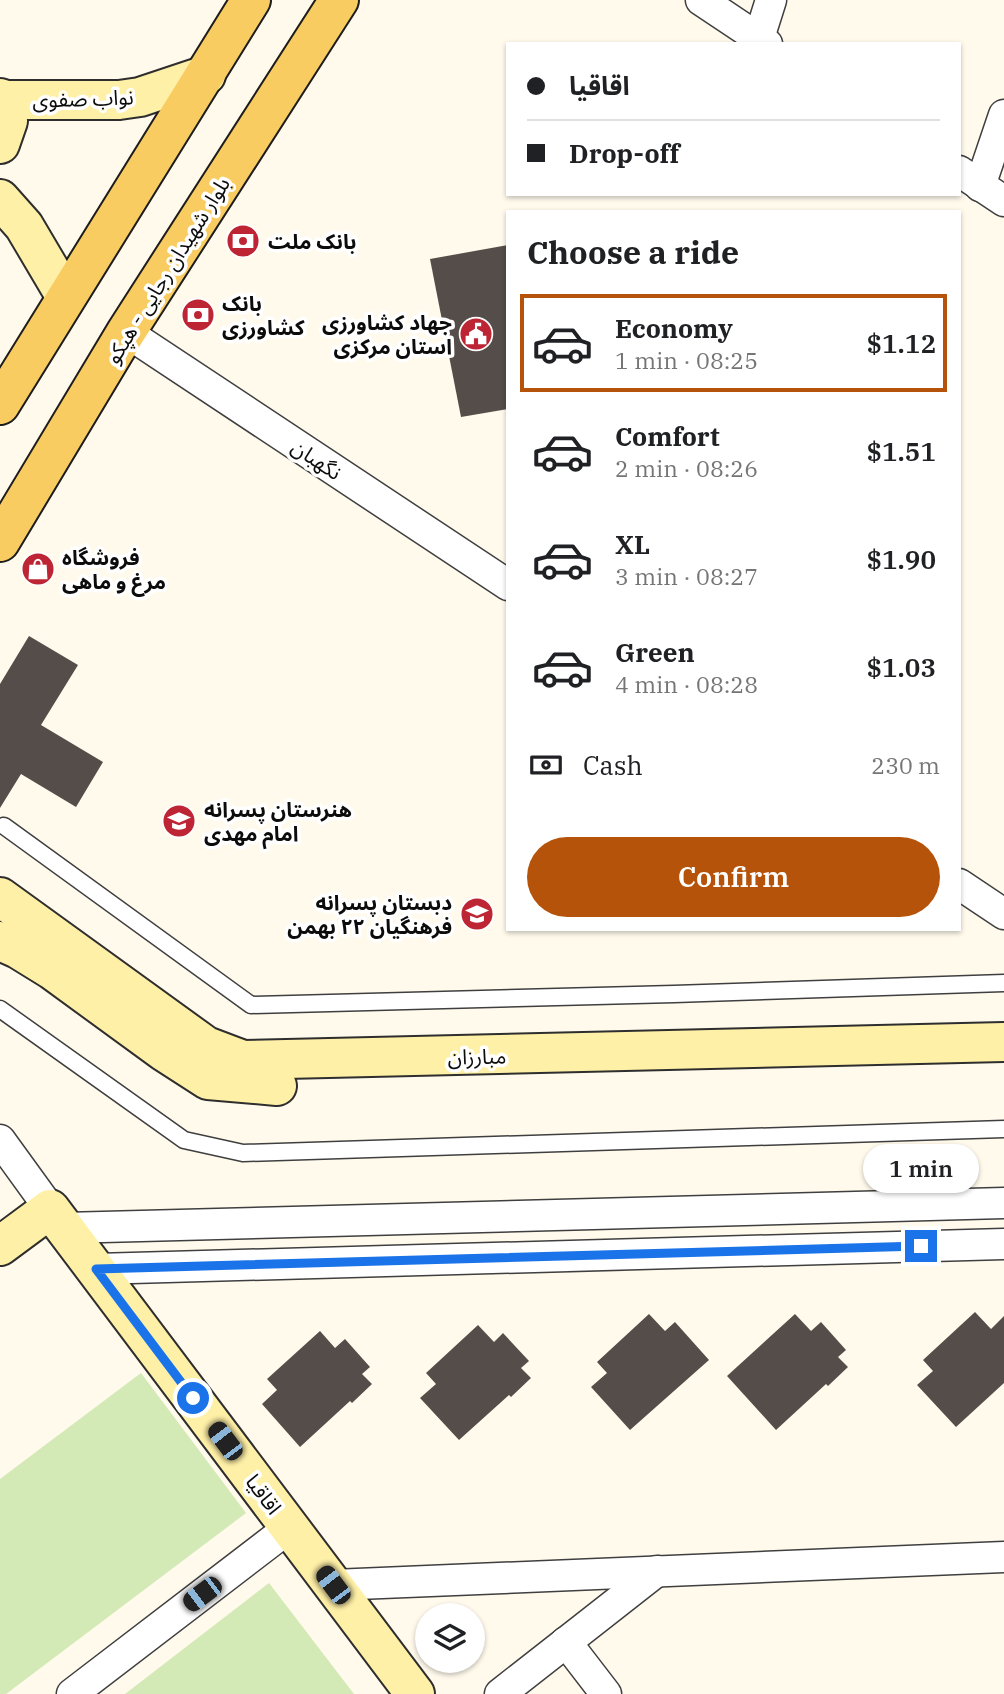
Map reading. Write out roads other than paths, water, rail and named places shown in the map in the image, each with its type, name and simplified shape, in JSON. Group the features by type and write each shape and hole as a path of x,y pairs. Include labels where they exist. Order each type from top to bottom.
{"main road":[{"path":"0,405 251,0"},
{"name":"بلوار شهیدان رجایی - هپکو","path":"0,542 127,332 340,0"}],"street":[{"path":"701,0 763,41 771,0"},
{"name":"نواب صفوی","path":"3,99 119,100 140,97 206,75"},
{"path":"0,144 8,121 3,99"},
{"path":"981,186 1004,115"},
{"path":"0,199 24,226 66,297"},
{"name":"نگهبان","path":"127,332 506,584"},
{"path":"961,885 1004,914"},
{"name":"مبارزان","path":"0,897 206,1046 243,1060 1004,1042"},
{"name":"مبارزان","path":"0,941 18,948 208,1080 222,1082 263,1087 1004,1064"},
{"path":"0,1140 49,1220"},
{"path":"0,1174 49,1220"},
{"path":"0,1246 49,1220 1004,1203"},
{"name":"اقاقیا","path":"49,1220 96,1269 415,1694"},
{"path":"96,1269 1004,1244"},
{"path":"72,1694 290,1527"},
{"path":"333,1585 1004,1557"},
{"path":"500,1694 657,1571"},
{"path":"566,1642 606,1694"}],"lane":[{"path":"4,826 251,1005 1004,983"},
{"path":"0,1009 184,1140 243,1153 1004,1129"}],"place":[{"name":"بانک ملت","path":"243,241"},
{"name":"بانک کشاورزی","path":"198,315"},
{"name":"جهاد کشاورزی استان مرکزی","path":"476,334"},
{"name":"فروشگاه مرغ و ماهی","path":"38,569"},
{"name":"هنرستان پسرانه امام مهدی","path":"179,821"},
{"name":"دبستان پسرانه فرهنگیان ۲۲ بهمن","path":"477,914"}]}
